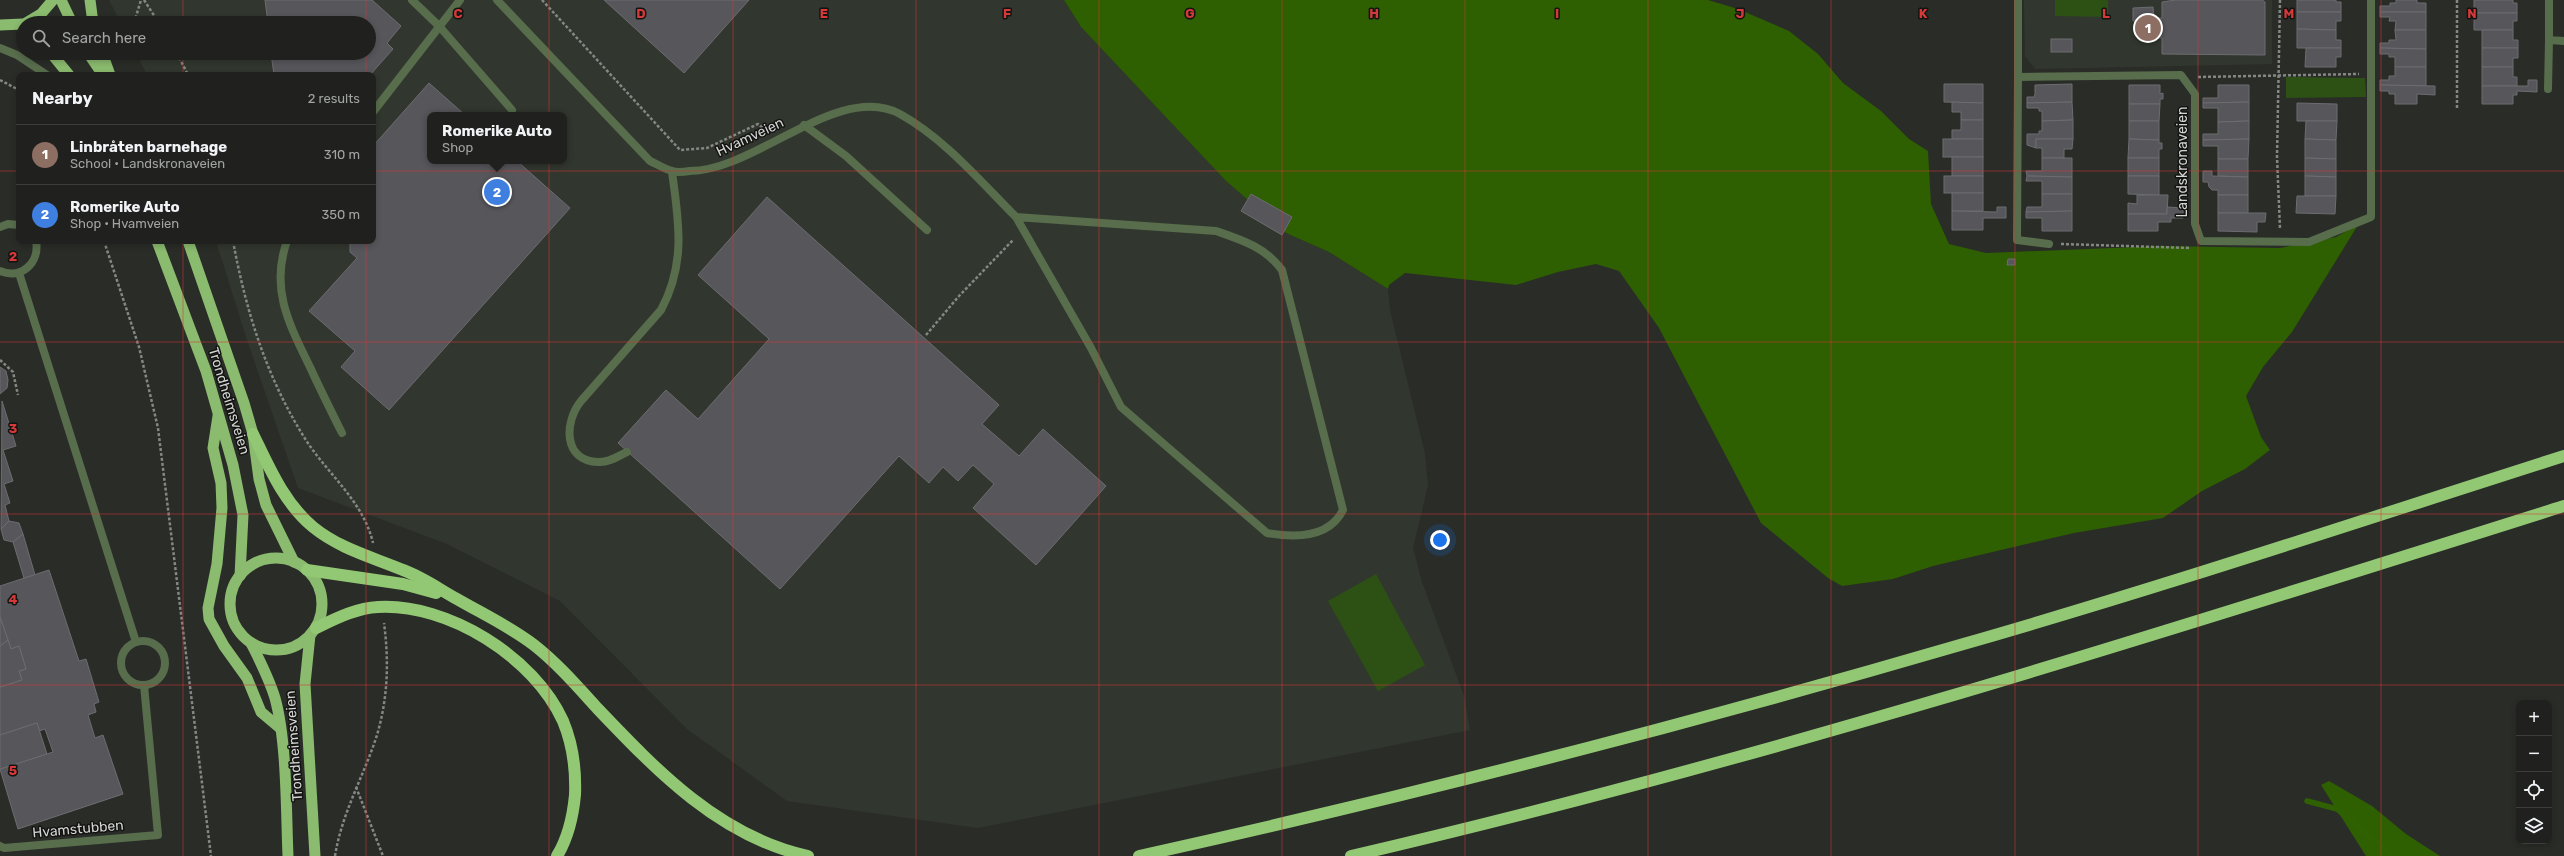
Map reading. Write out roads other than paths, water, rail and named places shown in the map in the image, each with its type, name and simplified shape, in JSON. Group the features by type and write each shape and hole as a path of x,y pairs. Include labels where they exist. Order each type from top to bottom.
{"highway":[{"path":"38,16 53,0"},
{"path":"62,0 69,16"},
{"path":"90,0 92,16"},
{"path":"0,25 16,25"},
{"path":"57,60 67,72"},
{"path":"93,60 101,72"},
{"path":"105,60 109,72"},
{"name":"Trondheimsveien","path":"158,244 189,323 218,412 233,466 243,515 240,576"},
{"name":"Trondheimsveien","path":"189,244 215,314 253,434 259,479 266,505 294,562"},
{"path":"218,412 213,448 221,483 222,508 217,564 208,608 209,619 224,646 247,678 261,712 280,728"},
{"path":"253,434 273,476 287,498 312,526 347,548 404,570 501,622 534,645 562,670 643,756 701,806 754,838 808,856"},
{"path":"1139,856 1431,789 1822,685 2076,610 2564,456"},
{"path":"1351,856 1620,790 1845,728 2112,649 2564,506"},
{"path":"313,632 322,608 322,598 314,578 307,570 294,562 282,558 258,561 240,576 231,593 230,612 237,629 251,643 260,648 282,650 302,642 313,632 362,609 393,607 414,609 458,624 490,641 514,658 542,687 563,721 574,761 573,812 557,856"},
{"path":"307,570 403,584 460,601"},
{"name":"Trondheimsveien","path":"313,632 305,684 315,856"},
{"name":"Trondheimsveien","path":"251,643 270,681 280,728 288,856"}],"street":[{"path":"412,0 439,26 512,110"},
{"path":"376,108 460,0"},
{"name":"Hvamveien","path":"497,0 650,161 672,172 702,171 736,161 804,125 850,109 874,106 900,114 945,146 1016,217 1091,348 1121,407 1267,533 1294,538 1319,531 1337,522 1344,510 1282,270 1272,256 1248,241 1216,231 1016,217"},
{"path":"2018,0 2017,240 2049,244"},
{"name":"Landskronaveien","path":"2018,76 2181,74 2195,94 2195,224 2201,241 2309,242 2371,217 2371,0"},
{"path":"2548,89 2549,0"},
{"path":"2549,40 2564,41"},
{"path":"0,48 16,55"},
{"path":"25,60 43,72"},
{"path":"804,125 846,156 927,230"},
{"path":"627,452 604,462 597,462 582,457 569,438 569,422 573,410 581,400 661,310 676,277 679,241 672,172"},
{"path":"1,223 16,225"},
{"path":"0,271 7,274 20,273 29,267 34,260 36,244"},
{"path":"286,244 282,255 280,290 286,319 342,433"},
{"path":"20,273 136,642"},
{"path":"136,642 155,644 161,649 166,661 160,678 154,682 144,685 134,683 126,677 121,663 125,651 136,642"},
{"name":"Hvamstubben","path":"0,846 4,848 158,835 144,685"}],"waterway":[{"path":"2307,801 2337,809 2393,856"}],"place":[{"name":"Linbråten barnehage","path":"2148,28"},
{"name":"Romerike Auto","path":"497,192"}]}
